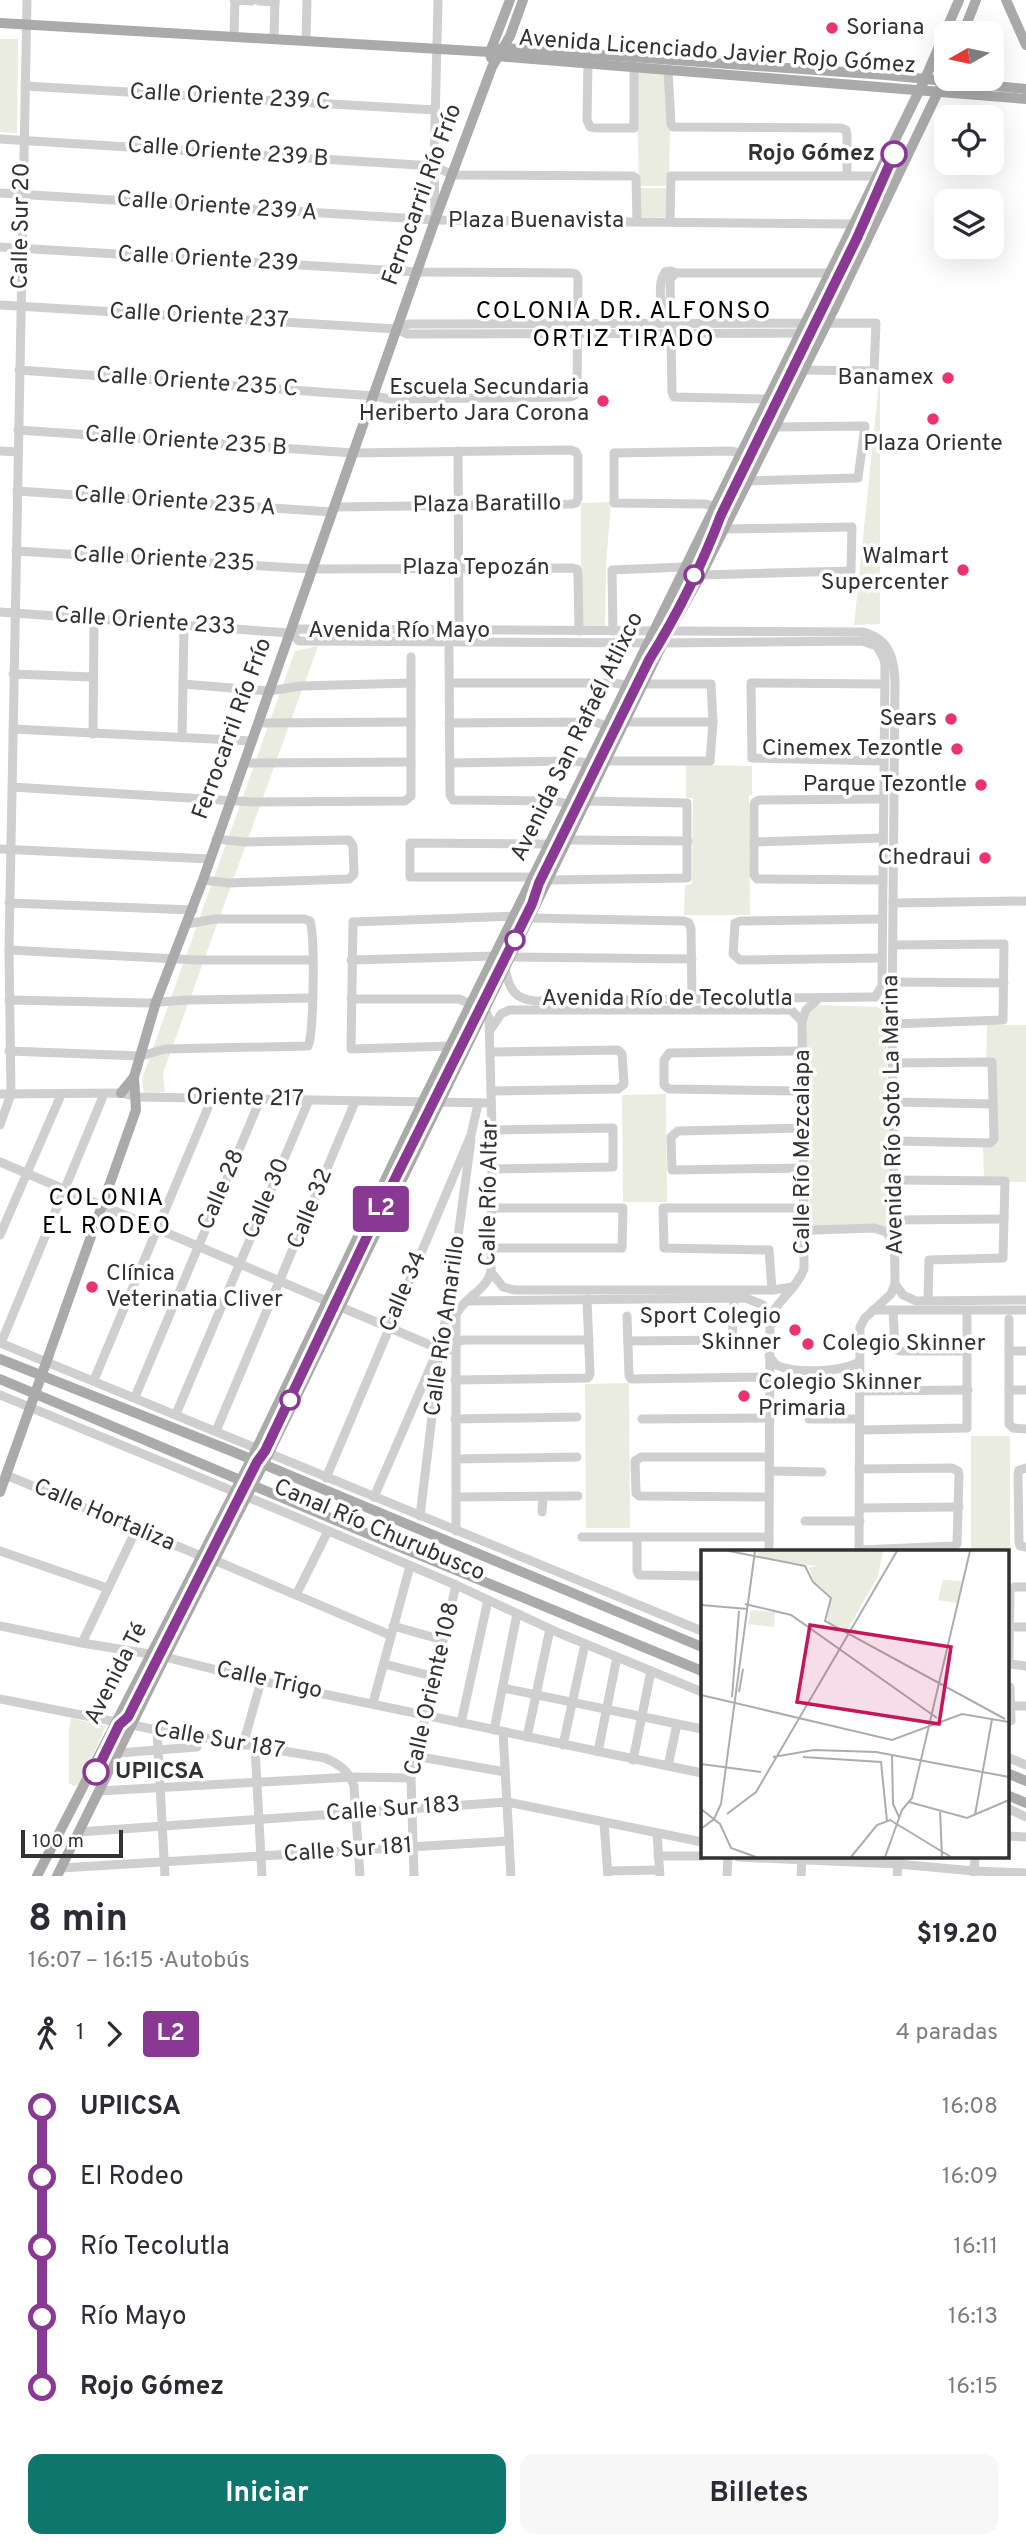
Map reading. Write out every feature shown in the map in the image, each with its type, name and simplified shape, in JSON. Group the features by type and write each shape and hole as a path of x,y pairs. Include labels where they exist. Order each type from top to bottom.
{"main road":[{"name":"Ferrocarril Río Frío","path":"0,1492 136,1110 134,1077 156,1002 175,959 435,220 496,56 510,0"},
{"name":"Ferrocarril Río Frío","path":"496,56 510,36 523,0"},
{"name":"Avenida San Rafaél Atlixco","path":"234,1491 329,1302 422,1103 922,84 959,0"},
{"path":"1006,0 1026,45"},
{"path":"968,21 977,1"},
{"name":"Avenida Licenciado Javier Rojo Gómez","path":"0,23 437,49 668,69 934,83"},
{"name":"Avenida Licenciado Javier Rojo Gómez","path":"496,56 922,84"},
{"name":"Avenida San Rafaél Atlixco","path":"247,1497 663,643 701,575 825,328 939,91"},
{"name":"Avenida Licenciado Javier Rojo Gómez","path":"989,91 1025,98"},
{"path":"121,1093 134,1077"},
{"name":"Canal Río Churubusco","path":"0,1359 46,1368 80,1389 701,1647"},
{"name":"Canal Río Churubusco","path":"0,1379 701,1671"},
{"name":"Avenida Té","path":"37,1876 234,1491"},
{"name":"Avenida Té","path":"59,1872 247,1497"},
{"path":"1009,1774 1026,1781"},
{"path":"1009,1797 1026,1803"}],"street":[{"name":"Calle Sur 20","path":"0,1125 11,1094 9,903 27,0"},
{"path":"234,36 235,0 275,1 274,39"},
{"path":"306,41 307,0"},
{"path":"435,220 438,0"},
{"path":"589,63 587,120 590,127 594,128 634,128 634,66"},
{"path":"668,69 671,124 677,128 841,128 846,130 847,135 847,175"},
{"name":"Calle Oriente 239 C","path":"25,86 435,110"},
{"name":"Calle Oriente 239 B","path":"0,139 434,166 453,175"},
{"name":"Plaza Buenavista","path":"453,175 633,176 636,178 637,222"},
{"path":"670,222 671,176 876,176"},
{"name":"Calle Oriente 239 A","path":"0,193 435,220"},
{"name":"Plaza Buenavista","path":"435,220 853,224"},
{"name":"Calle Oriente 239","path":"0,247 417,272 576,274 577,330"},
{"path":"768,399 674,397 670,279 676,273 829,273"},
{"name":"Calle Oriente 237","path":"0,305 397,329 407,334 577,330"},
{"path":"577,330 671,319 801,328"},
{"path":"577,330 671,335 876,323 874,371 803,370"},
{"name":"Calle Oriente 235 C","path":"19,370 389,399 570,397 575,395 577,389 577,330"},
{"path":"747,481 858,478 865,426 775,427"},
{"name":"Calle Oriente 235 B","path":"18,430 354,453"},
{"name":"Plaza Baratillo","path":"333,509 571,504 576,503 578,498 578,456 572,450 354,453"},
{"path":"0,451 18,452"},
{"path":"458,451 459,631"},
{"path":"714,506 614,503 614,453 741,453"},
{"name":"Calle Oriente 235 A","path":"17,491 333,509"},
{"path":"701,575 851,571 852,527 724,528"},
{"name":"Calle Oriente 235","path":"16,551 312,569"},
{"path":"612,631 612,570 684,567"},
{"name":"Plaza Tepozán","path":"312,569 577,569 579,631"},
{"name":"Calle Oriente 233","path":"0,611 290,634"},
{"path":"93,734 94,618"},
{"path":"182,738 184,625"},
{"name":"Avenida Río Mayo","path":"300,629 862,632 880,638 890,650 890,666 877,646 862,641 299,641 290,634 300,629"},
{"path":"449,649 450,795 453,800 555,801 568,804"},
{"path":"12,787 230,800 405,801 411,796 411,657"},
{"name":"Avenida Río Soto La Marina","path":"875,998 882,986 884,684 890,666"},
{"name":"Avenida Río Soto La Marina","path":"859,1550 860,1327 873,1310 891,1294 895,1284 890,666"},
{"path":"13,674 93,677"},
{"path":"607,761 710,761 712,757 712,687 708,682 644,684"},
{"path":"183,684 269,691 301,685 411,683"},
{"path":"450,683 626,685"},
{"path":"883,761 755,760 752,755 751,683 884,684"},
{"path":"258,723 411,722"},
{"path":"449,723 595,722 607,726"},
{"path":"626,722 713,722"},
{"path":"13,729 252,741"},
{"path":"244,763 411,762"},
{"path":"450,763 589,763"},
{"path":"883,799 759,800 754,806 754,875 757,879 883,880"},
{"path":"549,880 684,880 688,875 687,803 587,801"},
{"path":"754,842 883,838"},
{"path":"203,880 229,883 349,879 354,874 353,846 349,840 245,842 216,839"},
{"path":"568,840 688,841"},
{"path":"533,877 410,877 410,843 550,844"},
{"path":"0,849 210,859"},
{"path":"893,903 1026,901"},
{"path":"9,903 192,910"},
{"path":"451,1046 351,1049 353,922 514,916"},
{"path":"530,918 684,920 689,923 691,929 692,999"},
{"path":"9,1051 141,1056 165,1049 309,1046 312,960 310,921 215,919 187,924"},
{"path":"882,919 741,921 733,927 733,954 740,960 882,958"},
{"path":"892,945 1004,944 1003,1020 892,1024"},
{"path":"9,950 175,959 312,960"},
{"path":"351,960 495,956"},
{"path":"511,957 692,959"},
{"name":"Avenida Río de Tecolutla","path":"505,969 508,982 517,996 535,1001 875,998"},
{"path":"893,982 1004,983"},
{"name":"Avenida Río de Tecolutla","path":"509,1010 508,1003 511,998 517,996"},
{"path":"9,1000 156,1002 187,999 311,998"},
{"name":"Calle Río Mezcalapa","path":"770,1317 804,1269 802,1021 806,1010 819,998"},
{"path":"875,998 892,1012"},
{"path":"351,999 459,999 485,1010"},
{"name":"Calle Río Altar","path":"456,1531 456,1315 459,1307 488,1283 491,1272 491,1028 485,1010"},
{"name":"Avenida Río de Tecolutla","path":"491,1028 500,1014 509,1010 791,1010 802,1021"},
{"path":"491,1052 618,1050 622,1054 624,1083 618,1089 491,1091"},
{"path":"802,1051 669,1053 664,1060 664,1085 669,1090 802,1091"},
{"path":"893,1063 992,1062 992,1141 895,1141"},
{"name":"Oriente 217","path":"0,1094 121,1093 137,1097 491,1103"},
{"path":"0,1343 104,1094"},
{"path":"0,1235 61,1095"},
{"path":"94,1380 212,1098"},
{"name":"Calle 28","path":"135,1397 260,1100"},
{"name":"Calle 30","path":"176,1414 309,1101"},
{"name":"Calle 32","path":"216,1431 355,1102"},
{"path":"894,1102 993,1104"},
{"name":"Calle 34","path":"326,1478 471,1135 478,1104"},
{"path":"492,1130 613,1128 613,1167 492,1169"},
{"path":"803,1128 678,1131 671,1137 672,1170 803,1168"},
{"name":"Calle Río Amarillo","path":"420,1516 439,1367 438,1349 448,1311 471,1135"},
{"path":"0,1162 438,1349 456,1345 589,1340"},
{"path":"894,1180 1005,1181 1003,1258 929,1260 928,1300"},
{"path":"491,1208 623,1208 622,1248 491,1248"},
{"path":"772,1290 769,1250 664,1248 663,1208 803,1208"},
{"path":"895,1220 1004,1219"},
{"path":"804,1243 806,1233 814,1230 874,1228 886,1232 896,1245"},
{"path":"491,1272 503,1287 514,1290 772,1290 793,1287"},
{"path":"895,1284 903,1296 909,1299 1026,1300"},
{"path":"467,1301 734,1298 757,1301 770,1317 769,1550"},
{"path":"628,1341 732,1340 734,1298"},
{"path":"456,1380 584,1380 590,1374 587,1300"},
{"path":"873,1310 1026,1310"},
{"path":"893,1310 895,1349 968,1351"},
{"path":"860,1430 963,1429 969,1424 967,1311"},
{"path":"627,1316 631,1379 769,1377"},
{"path":"1009,1319 1009,1424 1013,1428 1026,1429"},
{"name":"Canal Río Churubusco","path":"0,1343 46,1368 94,1380 326,1478 701,1630"},
{"path":"374,1497 438,1349"},
{"path":"1009,1350 1026,1350"},
{"path":"769,1356 776,1365 795,1369 837,1369 859,1362"},
{"path":"1009,1390 1026,1390"},
{"path":"859,1391 968,1391"},
{"name":"Canal Río Churubusco","path":"0,1395 234,1491 701,1692"},
{"path":"455,1419 577,1417"},
{"path":"642,1419 770,1418"},
{"path":"809,1419 859,1419"},
{"path":"456,1459 577,1457"},
{"path":"769,1457 641,1457 635,1461 636,1493 639,1496 769,1497"},
{"path":"859,1469 952,1468 958,1471 957,1544 878,1550"},
{"path":"1026,1468 1020,1470 1018,1475 1022,1508 1019,1542 1020,1546 1026,1547"},
{"path":"769,1471 822,1472"},
{"name":"Calle Hortaliza","path":"6,1475 201,1556"},
{"path":"456,1497 578,1496"},
{"path":"542,1513 543,1498"},
{"path":"860,1508 959,1507"},
{"path":"805,1521 860,1521"},
{"path":"82,1643 136,1530"},
{"path":"296,1594 328,1531"},
{"path":"582,1537 769,1537"},
{"path":"637,1538 639,1575 701,1576"},
{"path":"0,1551 107,1588"},
{"path":"214,1560 392,1630 443,1640"},
{"path":"373,1703 410,1566"},
{"name":"Calle Oriente 108","path":"414,1876 411,1778 456,1585"},
{"path":"1026,1587 1014,1587 1010,1590 1009,1628 1010,1664 1026,1666"},
{"path":"461,1723 488,1600"},
{"path":"511,1876 505,1772 498,1730 517,1614"},
{"path":"0,1626 150,1654"},
{"path":"1009,1628 1026,1627"},
{"path":"527,1737 550,1629"},
{"path":"563,1745 585,1644"},
{"name":"Calle Trigo","path":"165,1657 261,1681 633,1760 701,1772"},
{"path":"598,1752 617,1657"},
{"path":"384,1664 436,1676"},
{"path":"633,1760 651,1671"},
{"path":"243,1745 261,1681"},
{"path":"1010,1686 1011,1721"},
{"path":"503,1688 701,1729"},
{"name":"Calle Sur 187","path":"0,1699 116,1723 325,1759 338,1764 351,1777"},
{"path":"1011,1706 1026,1706"},
{"path":"668,1766 677,1724"},
{"path":"157,1730 165,1876"},
{"path":"255,1746 262,1876"},
{"name":"Calle Sur 187","path":"118,1753 197,1747"},
{"path":"415,1756 505,1772"},
{"path":"1009,1758 1026,1765"},
{"path":"100,1791 351,1777 411,1778"},
{"path":"351,1777 354,1786 360,1876"},
{"name":"Calle Sur 183","path":"79,1832 507,1802 701,1842"},
{"path":"1009,1809 1026,1817"},
{"path":"604,1823 608,1874 659,1873 657,1834"},
{"name":"Calle Sur 181","path":"59,1872 164,1862 509,1841"},
{"path":"658,1856 701,1856"},
{"path":"727,1876 728,1858"},
{"path":"801,1876 802,1858 899,1860 974,1874 1026,1873"},
{"path":"897,1876 899,1860"}],"shaded area":[{"path":"0,39 18,39 17,133 0,132"},
{"path":"636,69 664,72 670,124 669,186 639,186"},
{"path":"638,188 666,188 667,217 639,217"},
{"path":"880,373 880,624 854,625"},
{"path":"611,502 605,627 581,627 581,503"},
{"path":"318,646 163,1073 165,1092 144,1093 142,1079 295,651"},
{"path":"686,765 752,766 752,795 749,795 750,915 684,915 685,885 692,884 693,798 686,798"},
{"path":"817,1005 877,1007 886,1013 890,1227 808,1228 805,1023 807,1014"},
{"path":"987,1025 1026,1025 1026,1182 984,1182 983,1143 991,1143 990,1067 986,1066"},
{"path":"666,1094 667,1202 623,1202 622,1095"},
{"path":"629,1383 630,1528 586,1528 585,1384"},
{"path":"971,1436 1010,1436 1010,1574 1009,1550 971,1550"},
{"path":"71,1718 106,1726 80,1784 72,1786 69,1784"}],"bus line":[{"name":"L2","path":"96,1772 119,1725 128,1717 265,1451 383,1203 479,1007 491,989 532,904 539,883 712,537 857,238 894,154"}],"place":[{"name":"Soriana","path":"832,28"},
{"name":"Rojo Gómez","path":"894,154"},
{"name":"Banamex","path":"948,378"},
{"name":"Escuela Secundaria Heriberto Jara Corona","path":"603,401"},
{"name":"Plaza Oriente","path":"933,419"},
{"name":"Walmart Supercenter","path":"963,570"},
{"name":"Sears","path":"951,719"},
{"name":"Cinemex Tezontle","path":"957,749"},
{"name":"Parque Tezontle","path":"981,785"},
{"name":"Chedraui","path":"985,858"},
{"name":"Clínica Veterinatia Cliver","path":"92,1287"},
{"name":"Sport Colegio Skinner","path":"795,1330"},
{"name":"Colegio Skinner","path":"808,1344"},
{"name":"Colegio Skinner Primaria","path":"744,1396"},
{"name":"UPIICSA","path":"96,1772"}],"district":[{"name":"COLONIA DR. ALFONSO ORTIZ TIRADO","path":"624,326"},
{"name":"COLONIA EL RODEO","path":"107,1213"}]}
